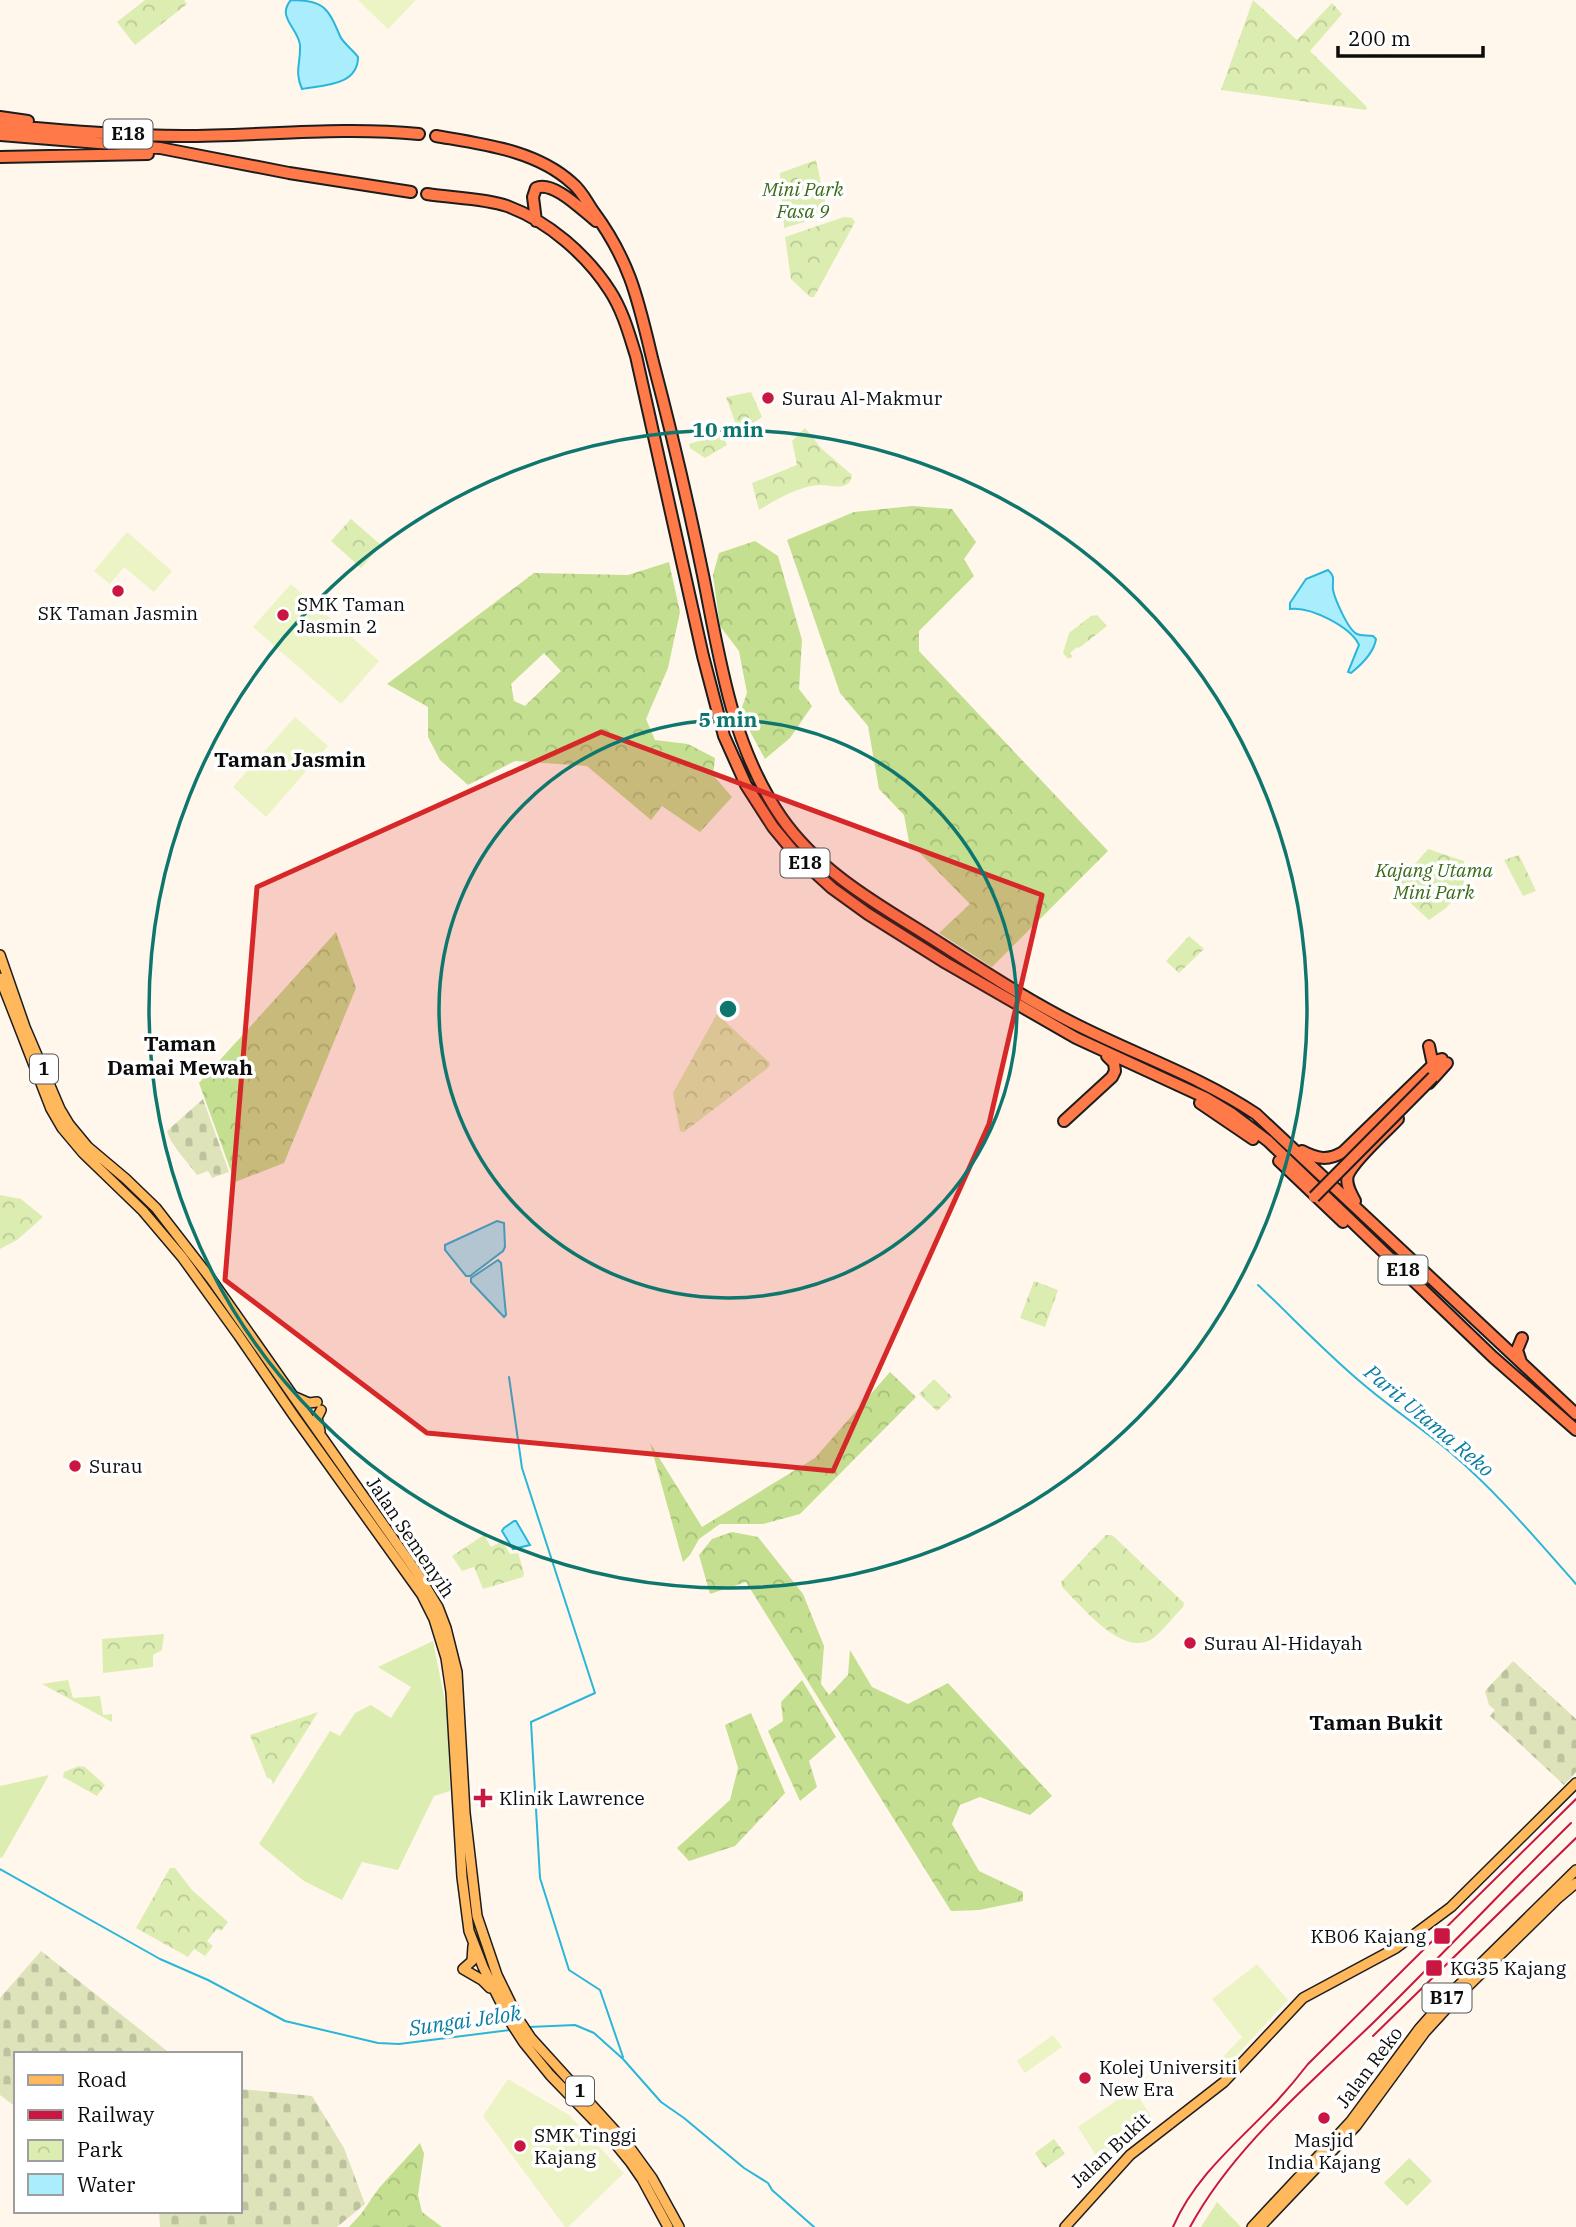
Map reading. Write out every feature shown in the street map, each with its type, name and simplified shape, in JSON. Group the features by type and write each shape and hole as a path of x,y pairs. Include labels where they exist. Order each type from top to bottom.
{"highway":[{"path":"0,117 117,134"},
{"name":"E18","path":"0,125 181,136 369,132 419,134"},
{"name":"E18","path":"0,135 160,148 411,192"},
{"name":"E18","path":"436,136 476,143 537,160 573,184 607,229 622,256 637,298 679,463 719,656 738,733 757,778 782,818 805,847 841,879 892,913 1074,1024 1201,1081 1256,1114 1576,1414"},
{"path":"0,157 183,153"},
{"path":"536,220 534,193 536,188 545,185 607,229"},
{"name":"E18","path":"427,194 495,203 536,220 570,245 611,292 625,320 636,356 724,736 746,785 773,827 797,856 849,902 946,963 1076,1038 1180,1084 1231,1113 1268,1141 1450,1316 1576,1430"},
{"path":"1063,1121 1112,1077 1115,1071 1113,1059 1076,1038"},
{"path":"1429,1046 1441,1062"},
{"path":"1291,1145 1315,1158 1336,1157 1441,1062"},
{"path":"1365,1215 1350,1193 1348,1175 1412,1105 1441,1062"},
{"path":"1312,1194 1428,1079"},
{"path":"1180,1084 1267,1150 1440,1312 1450,1316"},
{"path":"1495,1340 1509,1343 1522,1338 1517,1350 1523,1365"}],"main road":[{"name":"Jalan Semenyih","path":"0,955 25,1027 69,1124 88,1147 156,1208 211,1279 418,1574 438,1607 457,1672 466,1813 477,1916 497,1975 513,2009 515,2022"},
{"name":"Jalan Semenyih","path":"0,978 51,1109 62,1128 83,1153 143,1211 182,1257 422,1595 439,1633 446,1658 451,1692 459,1844 468,1927 483,1967 497,1997 551,2075 631,2163 668,2227"},
{"path":"274,1384 297,1413 304,1415 304,1424 327,1461"},
{"path":"292,1395 319,1406 317,1423 323,1439"},
{"name":"Jalan Bukit","path":"1065,2227 1130,2155 1224,2082 1303,1998 1396,1948 1441,1915 1576,1783"},
{"path":"459,1844 466,1870 473,1875 467,1881 464,1893"},
{"name":"Jalan Reko","path":"1252,2227 1350,2121 1419,2029 1576,1870"},
{"name":"Jalan Reko","path":"1260,2227 1356,2126 1425,2032 1458,1996 1576,1883"},
{"name":"Jalan Bukit","path":"1057,2227 1134,2146 1222,2079 1301,1996 1388,1949 1455,1902"},
{"path":"482,1933 487,1962 483,1967 491,1973 513,2009"},
{"path":"473,1941 472,1961 463,1969 482,1980 497,1997"},
{"name":"Jalan Semenyih","path":"529,2040 594,2106 646,2168 680,2227"},
{"path":"551,2075 559,2075 594,2106"}],"highlighted area":[{"path":"601,732 1042,895 989,1124 833,1471 427,1433 225,1280 257,887"}],"green space":[{"path":"145,0 184,0 187,4 135,45 117,22"},
{"path":"358,0 416,0 388,29"},
{"path":"1253,0 1297,40 1332,3 1342,14 1310,51 1367,107 1366,110 1221,90"},
{"name":"Mini Park Fasa 9","path":"816,160 828,215 784,228 780,173"},
{"path":"844,217 852,218 855,222 814,297 810,297 791,279 785,237"},
{"path":"751,392 762,417 739,433 726,397"},
{"path":"805,428 822,449 852,475 850,481 841,486 820,485 796,490 759,510 752,483 797,465 792,441"},
{"path":"722,434 727,445 705,458 690,448 689,444"},
{"path":"912,506 952,509 976,542 964,559 974,576 919,631 919,651 1108,851 992,967 939,933 970,904 909,842 904,815 879,789 868,726 840,693 787,540 854,512"},
{"path":"351,519 381,545 361,568 331,541"},
{"path":"127,532 172,571 154,592 124,567 110,584 94,571"},
{"path":"755,541 778,556 802,640 799,689 812,706 790,738 765,759 740,713 747,693 739,651 720,626 713,575 719,553"},
{"path":"669,562 680,612 668,668 646,719 655,740 688,744 715,758 713,775 732,797 700,832 662,806 651,820 587,766 515,761 468,785 440,760 428,737 428,707 387,684 534,573 628,575","holes":["544,653 561,671 525,706 514,701 511,684"]},
{"path":"291,584 379,661 341,704 253,627"},
{"path":"1097,615 1107,626 1077,647 1068,659 1063,653 1069,633 1091,616"},
{"path":"295,717 328,746 266,817 233,787"},
{"name":"Kajang Utama Mini Park","path":"1428,849 1464,861 1464,887 1446,908 1429,920 1394,888"},
{"path":"1519,855 1536,891 1523,896 1504,860"},
{"path":"336,932 356,988 284,1163 235,1182 199,1083"},
{"path":"1189,936 1204,949 1179,973 1166,961"},
{"path":"717,1014 770,1063 769,1067 684,1132 680,1131 673,1093"},
{"path":"203,1099 229,1172 212,1178 208,1171 197,1175 176,1148 167,1131"},
{"path":"0,1195 21,1199 43,1217 17,1240 0,1249"},
{"path":"1034,1281 1058,1290 1045,1327 1020,1318"},
{"path":"890,1372 916,1397 800,1514 763,1524 720,1524 699,1539 683,1562 650,1443 702,1527 815,1458"},
{"path":"934,1379 952,1397 937,1411 919,1394"},
{"path":"732,1532 758,1537 803,1594 824,1646 821,1684 829,1695 848,1675 850,1650 872,1687 908,1704 948,1683 1052,1796 1030,1815 980,1797 960,1805 952,1824 979,1871 1023,1892 1023,1901 979,1910 951,1911 746,1582 710,1594 699,1555 712,1539"},
{"path":"484,1535 491,1547 502,1541 510,1554 518,1553 523,1577 483,1589 474,1567 462,1571 452,1556"},
{"path":"1106,1535 1112,1535 1184,1603 1152,1639 1140,1643 1128,1642 1116,1636 1091,1617 1062,1587 1061,1582"},
{"path":"164,1634 162,1650 153,1655 153,1667 103,1673 102,1639"},
{"path":"433,1641 447,1712 450,1791 434,1796 398,1870 362,1862 342,1900 304,1881 259,1844 330,1731 340,1736 355,1713 371,1705 391,1718 411,1687 378,1667"},
{"path":"1513,1661 1576,1719 1576,1772 1564,1785 1490,1716 1495,1710 1489,1705 1485,1691"},
{"path":"68,1680 73,1698 100,1696 103,1715 112,1714 112,1722 42,1684"},
{"path":"802,1680 836,1737 809,1761 817,1787 800,1801 768,1731 783,1721 781,1702"},
{"path":"318,1712 273,1784 271,1779 267,1778 250,1735"},
{"path":"751,1713 785,1793 735,1846 689,1861 677,1848 730,1800 738,1768 725,1725"},
{"path":"79,1766 85,1767 105,1785 97,1796 63,1777 64,1772"},
{"path":"49,1775 2,1858 0,1857 0,1786"},
{"path":"170,1868 175,1868 192,1890 228,1922 221,1931 217,1929 207,1941 213,1946 205,1956 194,1949 188,1957 136,1928"},
{"path":"41,1951 168,2052 14,2052 14,2106 0,2095 0,1998"},
{"path":"1257,1964 1288,2000 1222,2071 1218,2062 1242,2037 1212,1999"},
{"path":"1053,2035 1062,2047 1025,2073 1017,2061"},
{"path":"508,2079 569,2115 624,2173 568,2227 565,2227 483,2116"},
{"path":"242,2089 312,2096 344,2148 365,2204 337,2227 160,2227 159,2213 242,2213"},
{"path":"1133,2089 1151,2116 1119,2140 1099,2160 1078,2127"},
{"path":"1054,2139 1065,2154 1045,2168 1035,2153"},
{"path":"420,2143 424,2154 418,2195 422,2212 442,2227 349,2227 379,2188"},
{"path":"1409,2158 1432,2181 1407,2206 1384,2183"},
{"path":"1217,2202 1241,2227 1201,2227"}],"water":[{"path":"291,0 318,4 328,12 341,39 358,57 356,67 346,79 302,89 298,72 300,45 286,12"},
{"path":"1328,570 1333,577 1336,600 1350,627 1357,634 1373,636 1376,639 1370,653 1351,673 1348,672 1359,645 1355,638 1319,614 1290,609 1290,603 1306,579"},
{"path":"497,1221 504,1223 503,1251 470,1276 466,1276 445,1250 445,1245"},
{"path":"498,1260 501,1263 506,1315 504,1317 471,1282 471,1278"},
{"path":"514,1521 530,1545 513,1549 502,1531"}],"waterway":[{"name":"Parit Utama Reko","path":"1258,1285 1349,1372 1468,1468 1516,1516 1576,1584"},
{"path":"509,1377 522,1468 595,1693 531,1722 540,1878 569,1970 600,1990 623,2057"},
{"name":"Sungai Jelok","path":"0,1869 160,1959 208,1980 285,2021 378,2043 399,2044 510,2030"},
{"name":"Sungai Jelok","path":"529,2027 575,2025 594,2033 623,2059 661,2102 744,2168 768,2183 772,2190 814,2227"}],"railway":[{"path":"1173,2227 1193,2191 1206,2175 1276,2102 1308,2064 1576,1799"},
{"path":"1190,2227 1228,2170 1275,2117 1375,2021 1571,1823"},
{"path":"1373,2036 1576,1838"}],"place":[{"name":"Surau Al-Makmur","path":"768,398"},
{"name":"SK Taman Jasmin","path":"118,591"},
{"name":"SMK Taman Jasmin 2","path":"283,615"},
{"name":"Surau","path":"75,1466"},
{"name":"Surau Al-Hidayah","path":"1190,1643"},
{"name":"Klinik Lawrence","path":"483,1798"},
{"name":"KB06 Kajang","path":"1442,1936"},
{"name":"KG35 Kajang","path":"1434,1968"},
{"name":"Kolej Universiti New Era","path":"1085,2078"},
{"name":"Masjid India Kajang","path":"1324,2118"},
{"name":"SMK Tinggi Kajang","path":"520,2146"}],"district":[{"name":"Taman Jasmin","path":"290,760"},
{"name":"Taman Damai Mewah","path":"180,1056"},
{"name":"Taman Bukit","path":"1376,1723"}]}
